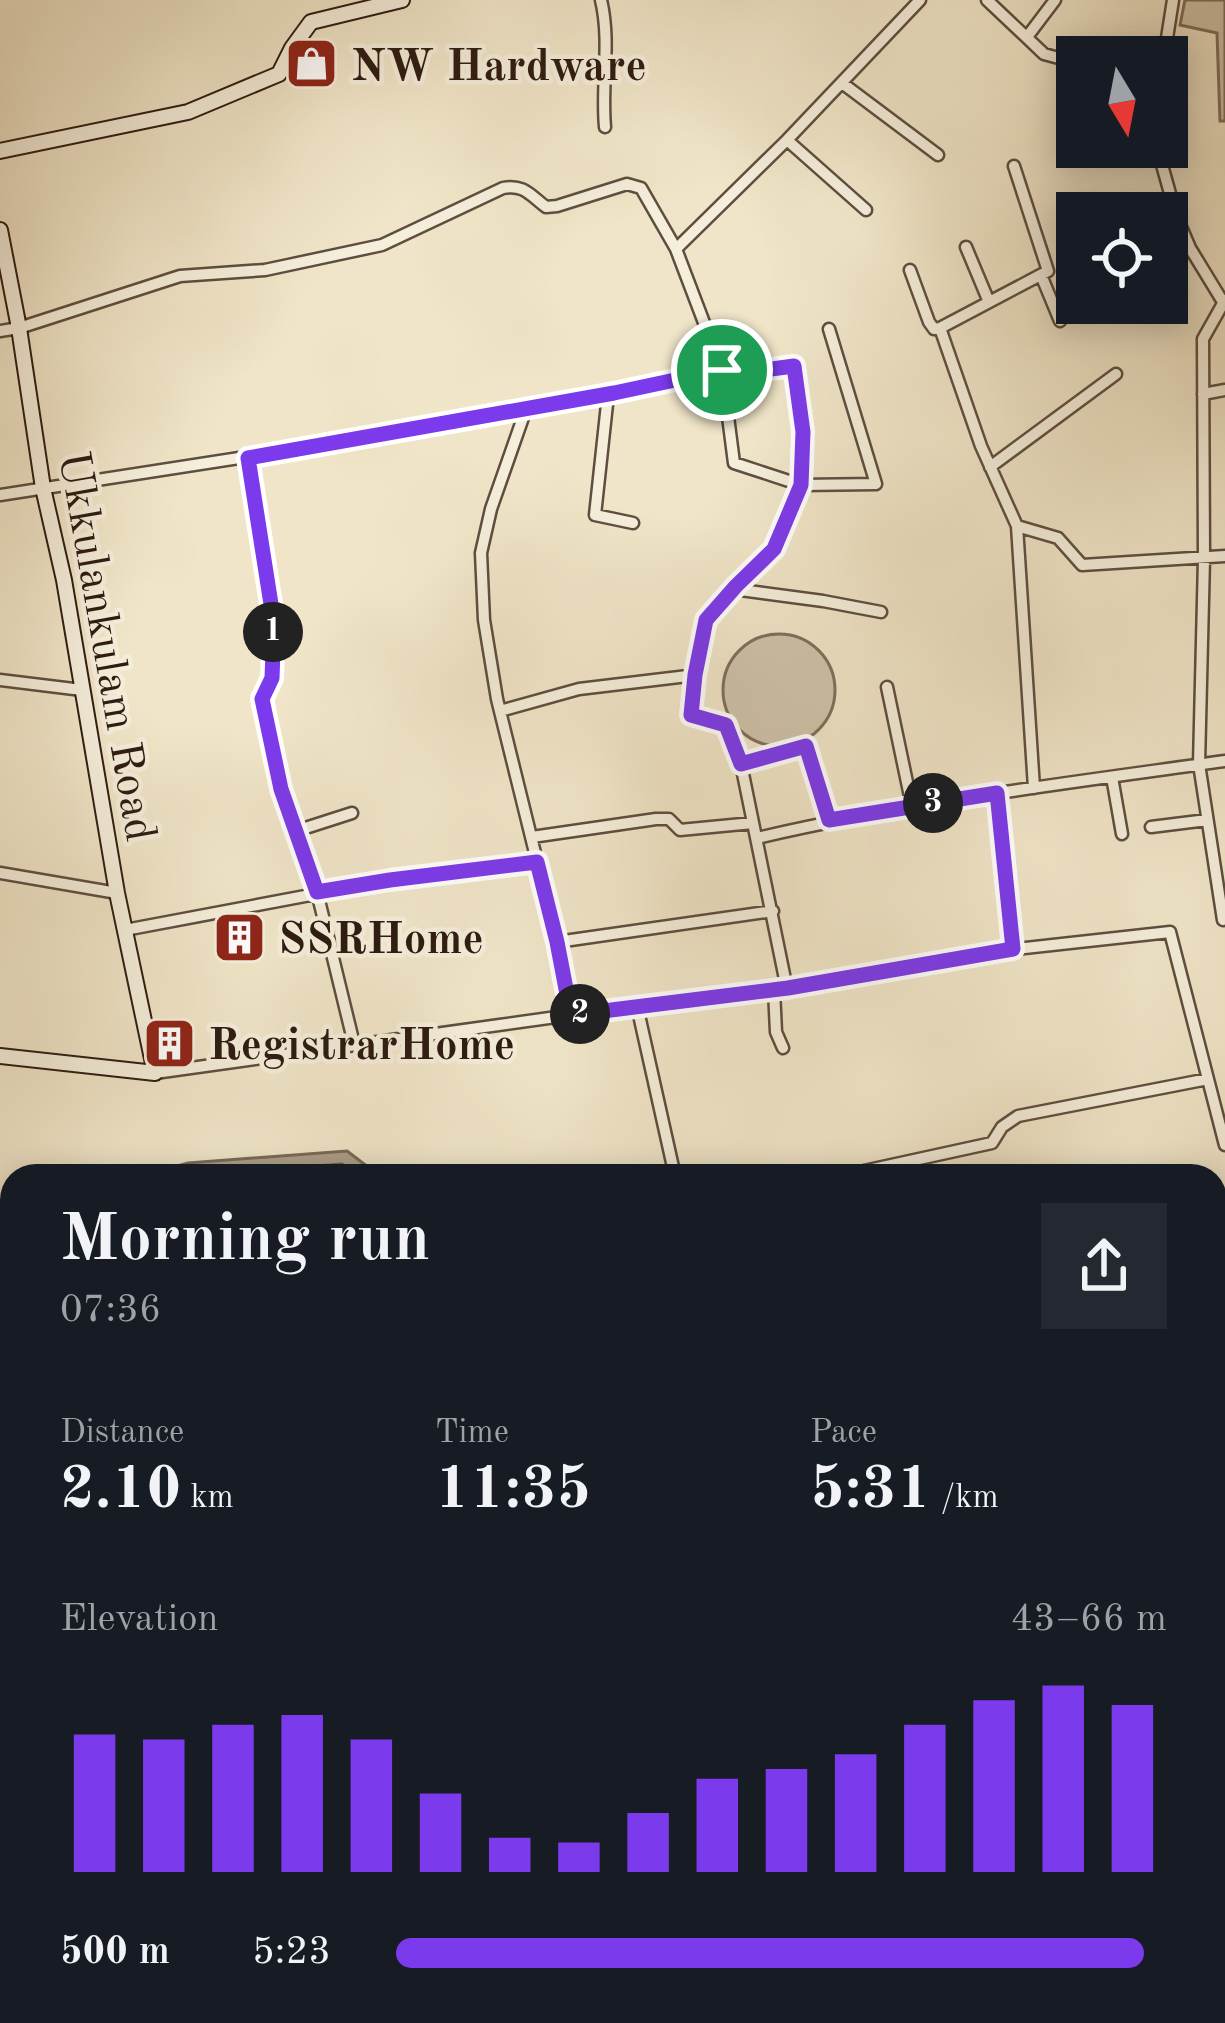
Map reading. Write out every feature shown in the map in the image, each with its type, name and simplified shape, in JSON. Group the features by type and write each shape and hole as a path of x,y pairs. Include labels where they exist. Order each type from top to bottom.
{"street":[{"path":"0,152 188,112 279,74 311,22 418,0"},
{"path":"601,0 607,26 605,127"},
{"path":"676,249 920,0"},
{"path":"987,0 1044,54 1056,57"},
{"path":"1027,37 1055,0"},
{"path":"1168,36 1173,0"},
{"path":"842,83 938,155"},
{"path":"787,140 866,210"},
{"path":"910,270 934,329 1048,271 1014,166"},
{"path":"1163,168 1190,248 1224,301 1203,339 1199,764 1223,920"},
{"path":"0,331 180,276 265,270 382,245 503,188 516,185 528,190 546,207 627,184 641,188 676,249 722,370 734,463 801,485 875,484 829,329"},
{"name":"Ukkulankulam Road","path":"0,230 117,893 155,1073"},
{"path":"965,247 989,302"},
{"path":"1041,275 1056,311"},
{"path":"940,328 990,467 1017,526 1034,788"},
{"path":"0,495 248,458 722,370 733,374 794,366 803,432 801,485 774,549 706,620 691,715 726,725 741,764 773,911 781,989 776,1032 783,1048"},
{"path":"990,467 1115,374"},
{"path":"1202,394 1225,390"},
{"path":"614,393 608,394 595,515 633,523"},
{"path":"526,409 490,509 481,553 484,620 500,711 571,1015"},
{"path":"248,458 274,623 272,678 262,699 281,789 317,892 353,1044"},
{"path":"1017,526 1058,538 1082,565 1225,556"},
{"path":"733,589 881,613"},
{"path":"500,711 579,689 695,675"},
{"path":"0,680 82,689"},
{"path":"887,687 912,806"},
{"path":"741,764 806,746 829,820"},
{"path":"757,838 912,806 1225,760"},
{"path":"1112,777 1122,834"},
{"path":"997,793 1013,949"},
{"path":"296,831 352,813"},
{"path":"532,837 656,819 669,819 680,830 753,823"},
{"path":"1151,827 1207,820"},
{"path":"125,929 390,880 537,862"},
{"path":"0,873 117,893"},
{"path":"557,942 773,911"},
{"path":"0,1056 155,1073 781,989 1013,949 1169,932 1225,1145"},
{"path":"637,1006 672,1164"},
{"path":"896,1164 992,1143 1002,1126 1018,1115 1208,1079"}],"shaded area":[{"path":"1185,0 1225,0 1225,121 1220,121 1217,33 1180,25"},
{"path":"779,634 800,638 819,650 831,669 835,690 831,711 819,730 800,742 779,746 758,742 739,730 727,711 723,690 727,669 739,650 758,638"}],"water":[{"path":"347,1151 364,1164 184,1164"}],"place":[{"name":"NW Hardware","path":"312,64"},
{"name":"SSRHome","path":"239,937"},
{"name":"RegistrarHome","path":"169,1043"}],"route":[{"path":"794,366 803,432 801,485 774,549 706,620 691,715 726,725 741,764 806,746 829,820 997,793 1013,949 788,988 571,1015 537,862 317,892 281,789 262,699 272,678 274,623 248,458 722,370 733,374 794,366"}]}
